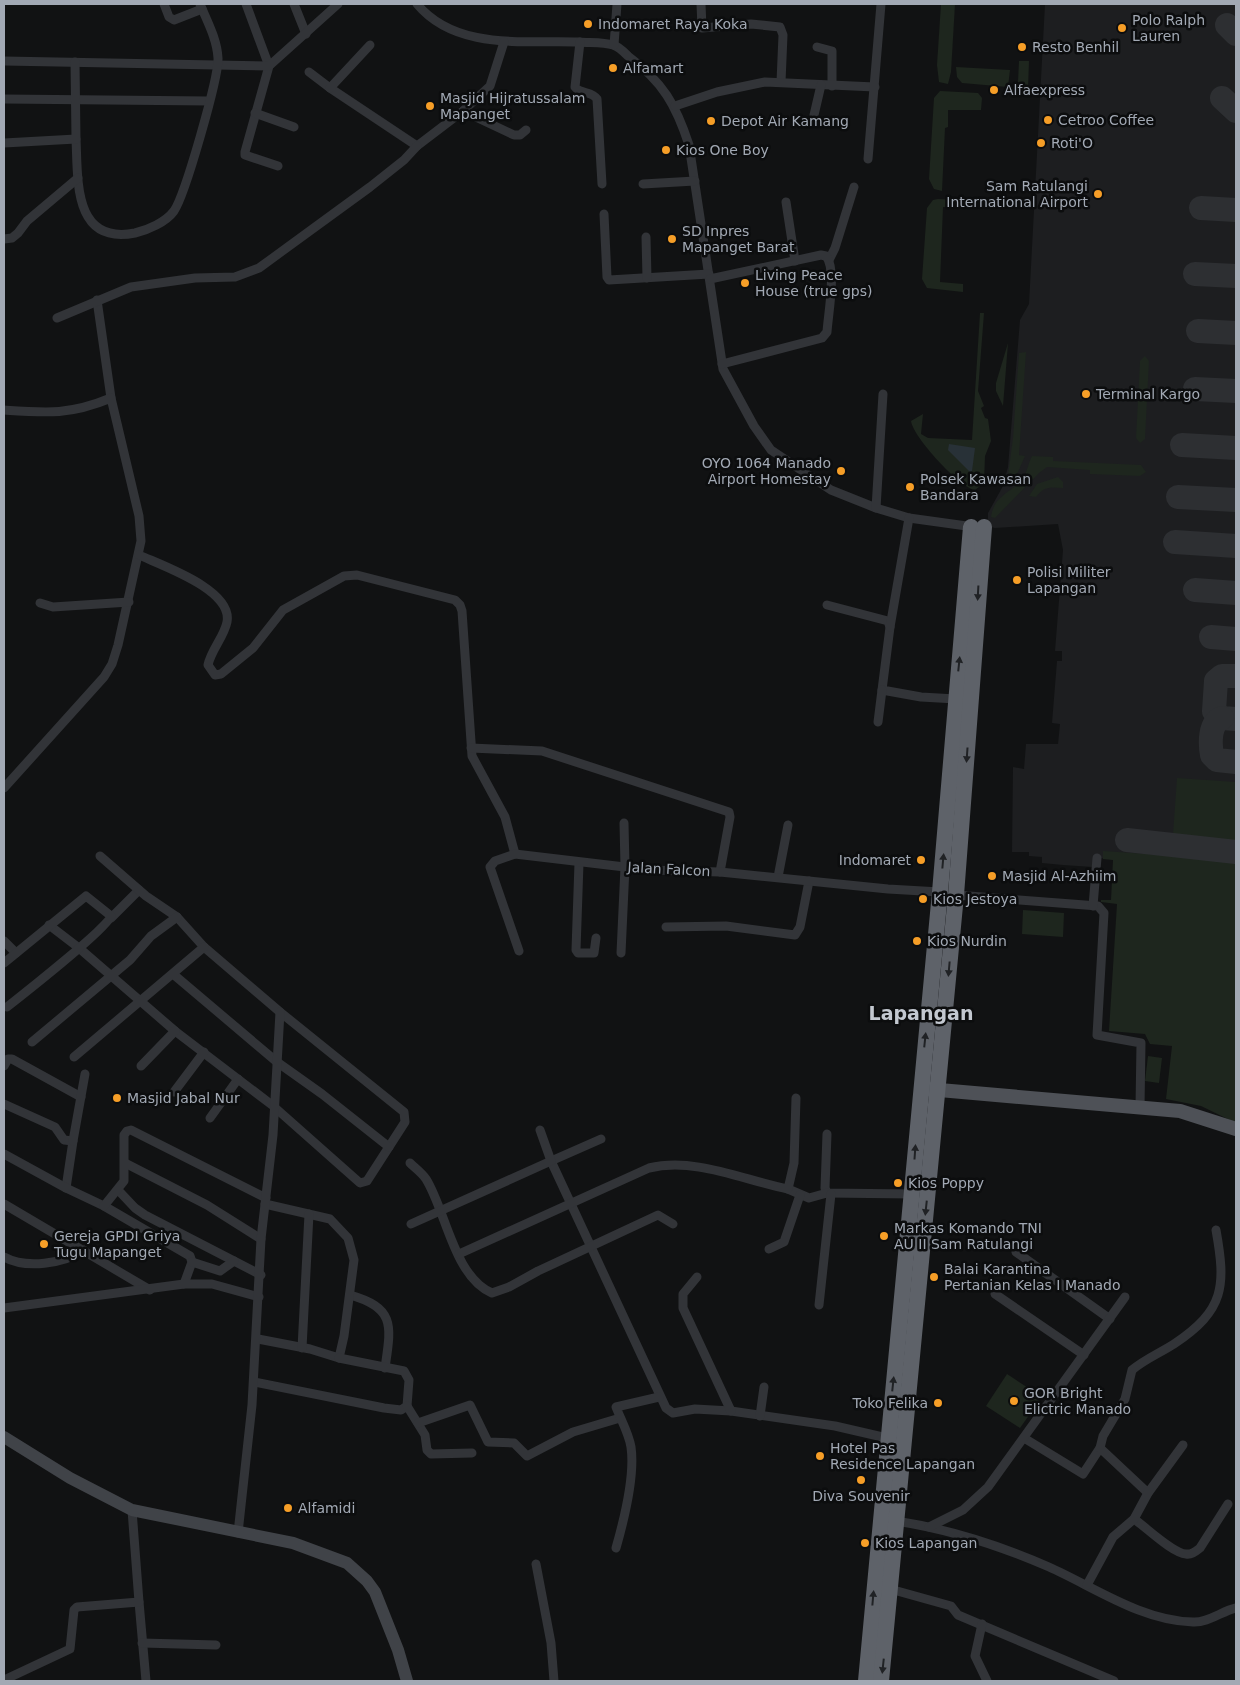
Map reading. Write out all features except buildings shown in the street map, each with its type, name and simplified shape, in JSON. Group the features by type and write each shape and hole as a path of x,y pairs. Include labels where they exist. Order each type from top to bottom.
{"highway":[{"path":"881,1681 879,1628 887,1438 938,1090 956,700 977,527"},
{"path":"866,1681 890,1589 912,1277 912,1194 920,1089 948,894 977,527"}],"main road":[{"path":"920,1089 1180,1111 1236,1129"},
{"path":"4,1437 70,1478 132,1510 293,1543 330,1555 356,1570 375,1592 398,1650 407,1681"}],"street":[{"path":"76,62 75,99 78,178 85,214 100,230 125,234 156,225 174,211 180,200 218,65 215,41 201,6 174,20 169,17 164,4"},
{"path":"246,4 269,66"},
{"path":"294,4 306,34"},
{"path":"278,166 246,155 245,147 269,66 338,4"},
{"path":"417,4 437,21 459,32 504,42 580,42 614,45 639,64 658,82 675,106 689,146 722,364 732,388 771,450 831,490 876,508 909,518 977,527"},
{"path":"614,45 617,4"},
{"path":"702,4 702,28 739,24 780,27 783,35 781,82"},
{"path":"868,159 881,4"},
{"path":"57,318 131,287 195,278 235,277 259,268 370,187 404,160 417,146 463,111 490,86 504,42"},
{"path":"580,42 575,87 580,91 594,95 597,99 602,184"},
{"path":"330,88 370,45"},
{"path":"817,47 828,48 833,53 832,86"},
{"path":"4,60 269,66"},
{"path":"310,72 330,88 417,146"},
{"path":"675,106 717,92 765,82 875,87"},
{"path":"814,116 821,85"},
{"path":"4,99 209,101"},
{"path":"463,111 514,135 520,135 526,130"},
{"path":"255,112 294,128"},
{"path":"4,143 76,139"},
{"path":"4,239 12,238 27,221 78,178"},
{"path":"643,184 695,182"},
{"path":"722,364 822,338 827,332 831,281 829,260 835,248 854,187"},
{"path":"786,202 795,261"},
{"path":"604,214 608,279 709,277 821,255 826,256 829,260"},
{"path":"646,237 647,278"},
{"path":"4,788 104,678 112,664 118,645 140,555 139,516 111,398 97,300"},
{"path":"876,508 883,394"},
{"path":"4,410 60,413 78,410 111,398"},
{"path":"878,722 890,627 909,518"},
{"path":"140,555 182,574 216,595 226,607 227,624 208,662 209,668 214,675 221,674 253,648 283,610 344,576 357,575 454,600 460,604 471,748 476,766 494,793 505,817 515,854 494,861 490,867 519,951"},
{"path":"40,603 52,607 129,602"},
{"path":"827,605 888,621 890,627"},
{"path":"882,690 921,697 956,700"},
{"path":"471,748 542,751 729,812 730,817 720,872"},
{"path":"621,953 625,867 624,823"},
{"path":"778,877 788,825"},
{"name":"Jalan Falcon","path":"515,854 579,863 720,872 1093,906"},
{"path":"49,925 175,1031 275,1108 360,1183 367,1181 405,1122 404,1112 280,1012 204,947 177,917 139,890 100,856"},
{"path":"1097,858 1093,906 1098,906 1104,913 1097,1035 1141,1043 1140,1107"},
{"path":"579,863 576,950 578,953 594,953 596,938"},
{"path":"666,927 726,926 795,935 800,927 809,881"},
{"path":"7,1007 78,948 139,890"},
{"path":"4,963 86,896 111,918"},
{"path":"32,1042 130,960 148,939 177,917"},
{"path":"4,941 16,953"},
{"path":"74,1058 204,947"},
{"path":"173,974 278,1063 322,1094 389,1147"},
{"path":"238,1533 258,1339 261,1239 275,1108 280,1012"},
{"path":"141,1066 175,1031"},
{"path":"174,1092 204,1052"},
{"path":"4,1066 8,1059 12,1059 80,1097"},
{"path":"66,1188 85,1074"},
{"path":"210,1118 238,1079"},
{"path":"788,1189 794,1163 796,1098"},
{"path":"4,1104 50,1125 64,1140 73,1141"},
{"path":"104,1206 124,1181 124,1135 126,1131 131,1130 265,1201 330,1219 348,1238 354,1260 339,1358"},
{"path":"540,1130 551,1161 570,1203 659,1397 666,1408 673,1412 695,1409 731,1411 835,1426 887,1438"},
{"path":"819,1305 829,1194 825,1188 827,1134"},
{"path":"411,1224 601,1139"},
{"path":"4,1154 66,1188 104,1206 190,1256 192,1262 184,1284"},
{"path":"124,1163 207,1205 261,1239"},
{"path":"410,1163 427,1180 459,1254 476,1281 483,1289 492,1293 509,1287 538,1271 591,1248 658,1215 673,1224"},
{"path":"459,1254 649,1168 662,1165 707,1169 816,1198 829,1194 912,1194"},
{"path":"118,1190 135,1208 144,1214 261,1275"},
{"path":"769,1249 784,1242 800,1195"},
{"path":"4,1204 150,1290"},
{"path":"302,1348 309,1214"},
{"path":"1024,1438 1083,1474 1100,1448 1103,1436 1125,1400 1132,1370 1192,1331 1205,1320 1213,1308 1219,1292 1222,1274 1216,1230"},
{"path":"4,1266 17,1262 51,1261 72,1257 84,1250"},
{"path":"1016,1252 1110,1319"},
{"path":"4,1257 17,1262"},
{"path":"212,1284 220,1271 234,1261"},
{"path":"192,1262 220,1271"},
{"path":"697,1278 683,1294 683,1308 731,1411"},
{"path":"4,1308 184,1284 212,1284 260,1297"},
{"path":"995,1294 1084,1355"},
{"path":"350,1295 370,1301 383,1311 389,1336 385,1368"},
{"path":"929,1527 974,1502 1024,1438 1125,1297"},
{"path":"258,1339 407,1374 409,1380 407,1406 418,1423 431,1454 472,1453"},
{"path":"254,1382 384,1408 401,1410 407,1406"},
{"path":"760,1416 764,1387"},
{"path":"616,1548 626,1507 631,1458 629,1440 616,1407 659,1397"},
{"path":"418,1423 470,1405 488,1442 514,1443 527,1456 573,1432 620,1418"},
{"path":"1087,1585 1113,1537 1134,1519 1148,1494 1183,1445"},
{"path":"1100,1448 1148,1494"},
{"path":"1134,1519 1174,1549 1185,1554 1193,1553 1200,1548 1228,1504"},
{"path":"132,1510 146,1681"},
{"path":"896,1521 929,1527 1012,1552 1087,1585 1128,1606 1186,1622 1199,1622 1236,1608"},
{"path":"536,1564 548,1626 554,1681"},
{"path":"890,1589 951,1606 957,1614 1114,1681"},
{"path":"4,1680 70,1649 74,1610 77,1607 139,1602"},
{"path":"982,1624 975,1656 987,1681"},
{"path":"142,1643 216,1644"}],"shaded area":[{"path":"941,4 955,4 951,72 948,84 939,82 937,65"},
{"path":"1045,4 1236,4 1236,874 1100,858 1093,867 1042,863 1042,857 1029,856 1029,852 1012,852 1013,767 1024,769 1026,744 1058,744 1060,724 1052,723 1057,661 1062,661 1062,651 1055,651 1063,550 1058,524 995,528 991,527 988,522 988,513 1003,486 1008,467 1020,320 1029,304"},
{"path":"1019,61 1029,61 1028,89 1024,89 1018,82"},
{"path":"956,67 1010,70 1008,87 962,83 957,77"},
{"path":"940,91 978,93 982,98 981,110 948,110 948,127 945,128 942,191 934,189 929,179 934,98"},
{"path":"933,200 973,201 976,204 975,209 943,207 940,282 963,284 963,292 927,288 922,279 927,208"},
{"path":"980,313 984,313 978,391 984,406 981,408 985,418 988,419 991,441 985,456 984,483 975,490 959,481 938,461 920,438 911,421 923,414 921,434 928,438 972,440"},
{"path":"1008,343 1003,406 996,391 996,383"},
{"path":"1026,352 1019,455 1025,456 1018,472 1007,483 1013,438 1019,353"},
{"path":"1145,356 1149,361 1145,439 1140,443 1136,438 1140,361"},
{"path":"949,444 975,448 972,471 970,472 948,450"},
{"path":"1032,456 1053,457 1053,461 1141,465 1146,472 1140,476 1090,474 1090,470 1047,467 995,518 991,517 996,503 1021,481"},
{"path":"1058,477 1063,482 1063,488 1048,488 1036,497 1029,496 1037,484"},
{"path":"1177,778 1236,782 1236,842 1176,837 1173,834"},
{"path":"1103,851 1236,860 1236,1123 1201,1106 1166,1099 1172,1046 1150,1044 1145,1034 1109,1031 1117,904 1101,902 1101,900 1111,900 1113,860 1103,859"},
{"path":"1023,910 1064,913 1063,937 1022,934"},
{"path":"1148,1056 1162,1058 1159,1083 1145,1081"},
{"name":"GOR Bright Elictric Manado","path":"1007,1374 1042,1397 1020,1428 986,1406"}],"taxiway":[{"path":"1227,25 1236,34"},
{"path":"1222,98 1236,111"},
{"path":"1201,208 1236,210"},
{"path":"1195,274 1236,276"},
{"path":"1198,331 1236,333"},
{"path":"1195,389 1236,391"},
{"path":"1182,445 1236,448"},
{"path":"1178,497 1236,500"},
{"path":"1175,542 1236,546"},
{"path":"1195,590 1236,593"},
{"path":"1211,637 1236,639"},
{"path":"1236,676 1222,676 1216,681 1214,711 1222,718 1236,719"},
{"path":"1222,718 1215,724 1213,729 1211,740 1212,755 1217,760 1236,762"},
{"path":"1127,840 1236,852"}],"place":[{"name":"Indomaret Raya Koka","path":"588,24"},
{"name":"Polo Ralph Lauren","path":"1122,28"},
{"name":"Resto Benhil","path":"1022,47"},
{"name":"Alfamart","path":"613,68"},
{"name":"Alfaexpress","path":"994,90"},
{"name":"Masjid Hijratussalam Mapanget","path":"430,106"},
{"name":"Cetroo Coffee","path":"1048,120"},
{"name":"Depot Air Kamang","path":"711,121"},
{"name":"Roti'O","path":"1041,143"},
{"name":"Kios One Boy","path":"666,150"},
{"name":"Sam Ratulangi International Airport","path":"1098,194"},
{"name":"SD Inpres Mapanget Barat","path":"672,239"},
{"name":"Living Peace House (true gps)","path":"745,283"},
{"name":"Terminal Kargo","path":"1086,394"},
{"name":"OYO 1064 Manado Airport Homestay","path":"841,471"},
{"name":"Polsek Kawasan Bandara","path":"910,487"},
{"name":"Polisi Militer Lapangan","path":"1017,580"},
{"name":"Indomaret","path":"921,860"},
{"name":"Masjid Al-Azhiim","path":"992,876"},
{"name":"Kios Jestoya","path":"923,899"},
{"name":"Kios Nurdin","path":"917,941"},
{"name":"Masjid Jabal Nur","path":"117,1098"},
{"name":"Kios Poppy","path":"898,1183"},
{"name":"Markas Komando TNI AU II Sam Ratulangi","path":"884,1236"},
{"name":"Gereja GPDI Griya Tugu Mapanget","path":"44,1244"},
{"name":"Balai Karantina Pertanian Kelas I Manado","path":"934,1277"},
{"name":"GOR Bright Elictric Manado","path":"1014,1401"},
{"name":"Toko Felika","path":"938,1403"},
{"name":"Hotel Pas Residence Lapangan","path":"820,1456"},
{"name":"Diva Souvenir","path":"861,1480"},
{"name":"Alfamidi","path":"288,1508"},
{"name":"Kios Lapangan","path":"865,1543"}],"district":[{"name":"Lapangan","path":"921,1013"}]}
